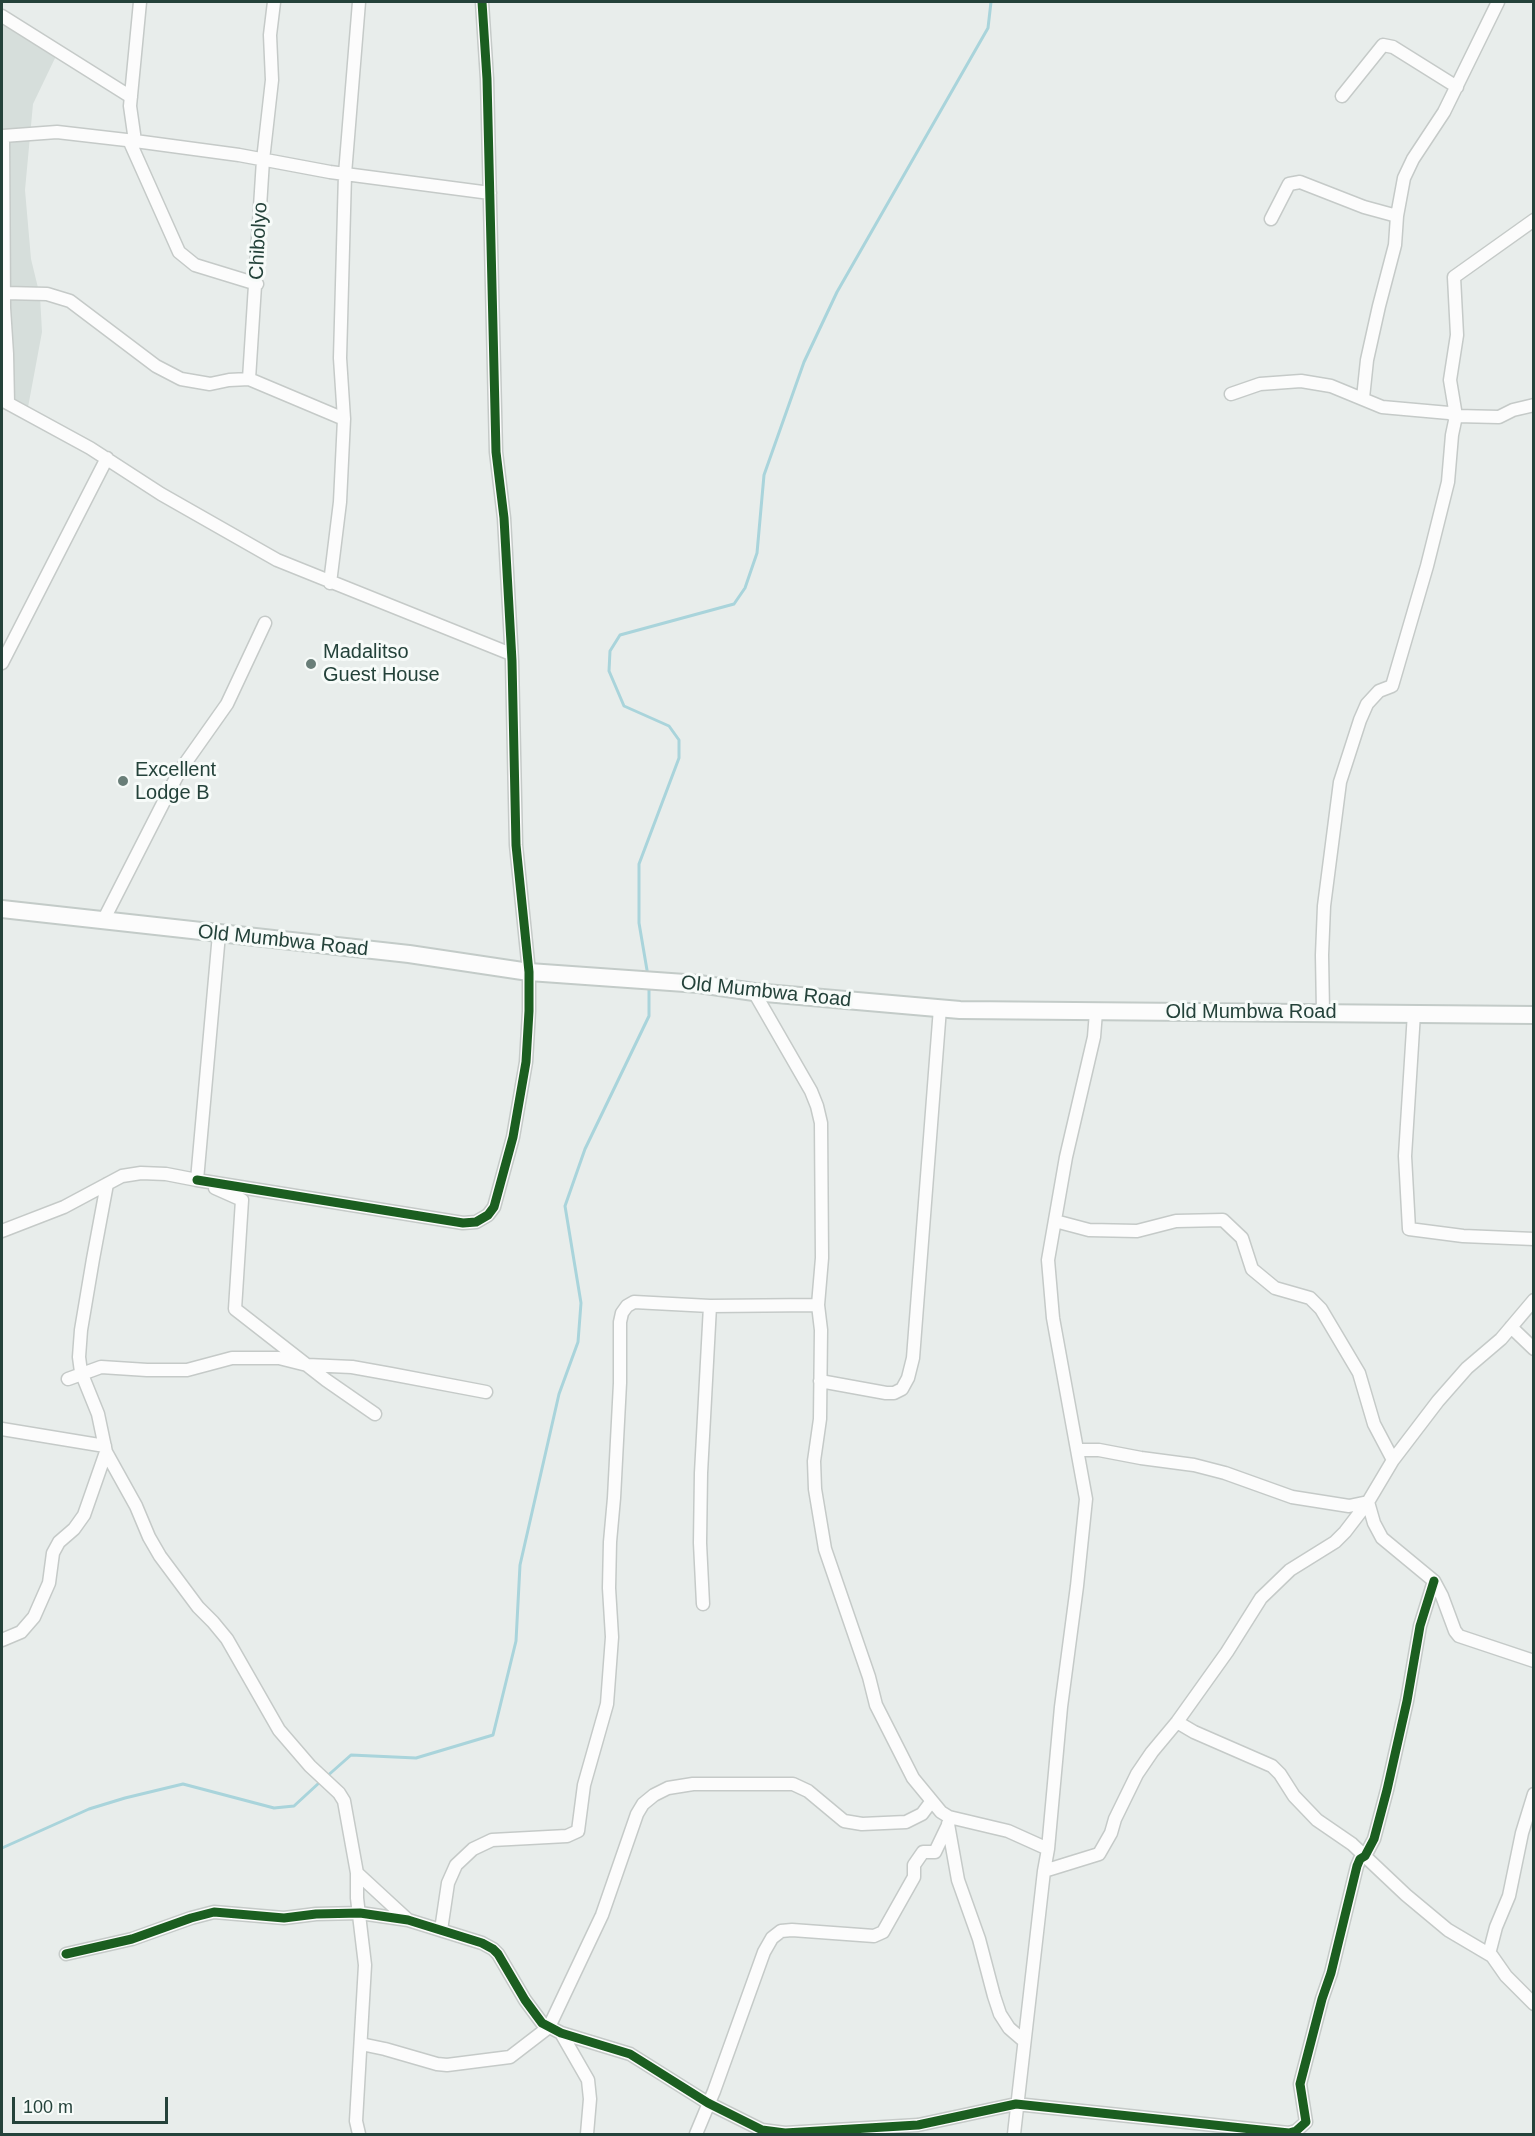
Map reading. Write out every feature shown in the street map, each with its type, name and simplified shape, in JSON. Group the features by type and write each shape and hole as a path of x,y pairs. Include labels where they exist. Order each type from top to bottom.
{"main road":[{"name":"Old Mumbwa Road","path":"2,909 409,954 529,972 699,984 754,992 940,1008 1096,1012 1533,1015"}],"street":[{"path":"140,2 130,106 132,141 179,252 195,265 257,284"},
{"name":"Chibolyo","path":"249,379 257,284 263,160 272,80 270,34 274,2"},
{"path":"330,583 340,502 344,419 340,358 345,174 358,2"},
{"path":"2,1231 64,1207 122,1176 141,1173 166,1174 463,1223 476,1222 488,1215 494,1208 513,1137 526,1062 529,972 516,845 511,654 504,518 496,452 487,79 482,2"},
{"path":"1363,398 1372,338 1395,245 1397,216 1404,178 1413,159 1444,112 1498,2"},
{"path":"2,16 131,97"},
{"path":"1342,96 1383,45 1393,47 1457,87"},
{"path":"490,193 57,132 3,136 4,308 8,354 5,401 107,458 160,494 277,560 511,654"},
{"path":"1271,219 1288,184 1300,182 1365,207 1397,216"},
{"path":"1323,1012 1324,906 1340,782 1367,704 1379,691 1392,686 1427,566 1448,482 1456,416 1450,380 1457,335 1454,277 1533,220"},
{"path":"5,293 47,294 70,302 156,366 181,379 210,384 249,379 344,419"},
{"path":"1231,394 1260,384 1301,381 1331,386 1382,406 1449,413 1456,416 1498,417 1533,405"},
{"path":"2,663 107,458"},
{"path":"103,921 178,772 227,704 265,623"},
{"path":"197,1180 219,934"},
{"path":"754,992 811,1090 819,1114 822,1258 818,1305 821,1329 819,1419 814,1461 815,1489 825,1549 869,1677 876,1705 913,1778 948,1822 958,1880 979,1939 1000,2014 1009,2028 1024,2041"},
{"path":"820,1381 894,1393 902,1389 908,1378 913,1358 940,1008"},
{"path":"1014,2134 1048,1849 1060,1707 1077,1586 1086,1499 1053,1318 1048,1260 1066,1157 1094,1037 1096,1012"},
{"path":"1414,1013 1405,1156 1409,1229 1462,1236 1533,1239"},
{"path":"197,1180 242,1200 235,1309 375,1414"},
{"path":"107,1184 81,1330 79,1357 81,1372 98,1414 105,1449 160,1556 198,1607 227,1639 279,1730 310,1766 339,1793 347,1810 357,1873 365,1965 356,2121 359,2134"},
{"path":"1055,1221 1089,1230 1137,1232 1176,1221 1223,1220 1242,1238 1252,1269 1275,1288 1310,1298 1321,1309 1359,1373 1374,1424 1393,1461"},
{"path":"1044,1871 1099,1854 1112,1833 1115,1819 1137,1774 1227,1652 1261,1598 1290,1570 1335,1542 1368,1502 1393,1461 1452,1384 1467,1368 1484,1356 1533,1300"},
{"path":"441,1930 448,1883 456,1865 473,1849 492,1840 567,1836 578,1831 584,1785 607,1704 612,1636 609,1588 610,1542 620,1383 620,1322 627,1306 634,1302 710,1306 818,1305"},
{"path":"703,1604 700,1543 701,1473 710,1306"},
{"path":"1511,1327 1533,1349"},
{"path":"68,1378 101,1366 147,1370 187,1370 232,1358 279,1358 307,1365 352,1367 486,1392"},
{"path":"2,1429 105,1449"},
{"path":"2,1640 21,1632 34,1617 49,1583 53,1553 59,1542 74,1529 84,1515 105,1449"},
{"path":"1077,1450 1099,1450 1194,1464 1292,1497 1349,1506 1368,1502"},
{"path":"1368,1502 1374,1523 1382,1538 1434,1581 1459,1636 1533,1662"},
{"path":"66,1954 132,1939 214,1912 284,1918 316,1914 360,1913 408,1920 482,1943 498,1954 525,2000 542,2023 561,2033 630,2054 708,2103 762,2130 785,2134 918,2125 1016,2104 1281,2133 1296,2131 1306,2122 1300,2084 1331,1973 1357,1866 1374,1839 1387,1790 1422,1619 1434,1581"},
{"path":"1177,1722 1194,1732 1272,1766 1294,1796 1317,1820 1338,1833 1429,1915 1455,1935 1489,1954 1522,1995 1533,2004"},
{"path":"361,2044 447,2065 510,2057 549,2027 602,1915 637,1814 643,1804 668,1788 693,1784 793,1784 808,1791 844,1821 862,1824 906,1822 922,1814 931,1802"},
{"path":"1489,1954 1496,1927 1509,1896 1533,1794"},
{"path":"948,1822 1008,1831 1048,1849"},
{"path":"696,2134 764,1952 772,1938 781,1931 792,1930 873,1936 883,1932 914,1876 914,1864 923,1852 935,1852 948,1822"},
{"path":"357,1873 408,1920"},
{"path":"561,2033 588,2080 590,2099 587,2134"}],"shaded area":[{"path":"2,16 57,54 33,104 25,190 31,259 40,296 42,332 26,418 2,409"}],"waterway":[{"path":"648,976 639,923 639,864 679,758 679,740 669,726 624,706 609,671 610,651 620,635 734,604 745,588 757,553 764,475 804,362 837,292 988,28 991,2"},
{"path":"325,1778 351,1755 416,1758 493,1735 516,1641 520,1565 559,1394 578,1342 581,1303 565,1206 585,1149 649,1016 649,985"},
{"path":"2,1848 89,1809 183,1784 274,1808 294,1806 320,1782"}],"cycle path":[{"path":"197,1180 463,1223 476,1222 488,1215 494,1207 513,1137 526,1062 529,972 516,845 512,661 504,518 496,452 487,79 482,2"},
{"path":"66,1954 132,1939 214,1912 284,1918 316,1914 360,1913 408,1920 482,1943 493,1949 542,2023 561,2033 630,2054 708,2103 762,2130 785,2133 918,2125 1016,2104 1289,2133 1296,2131 1306,2122 1300,2084 1331,1973 1357,1866 1374,1839 1407,1701 1420,1626 1434,1581"}],"place":[{"name":"Madalitso Guest House","path":"311,664"},
{"name":"Excellent Lodge B","path":"123,781"}]}
